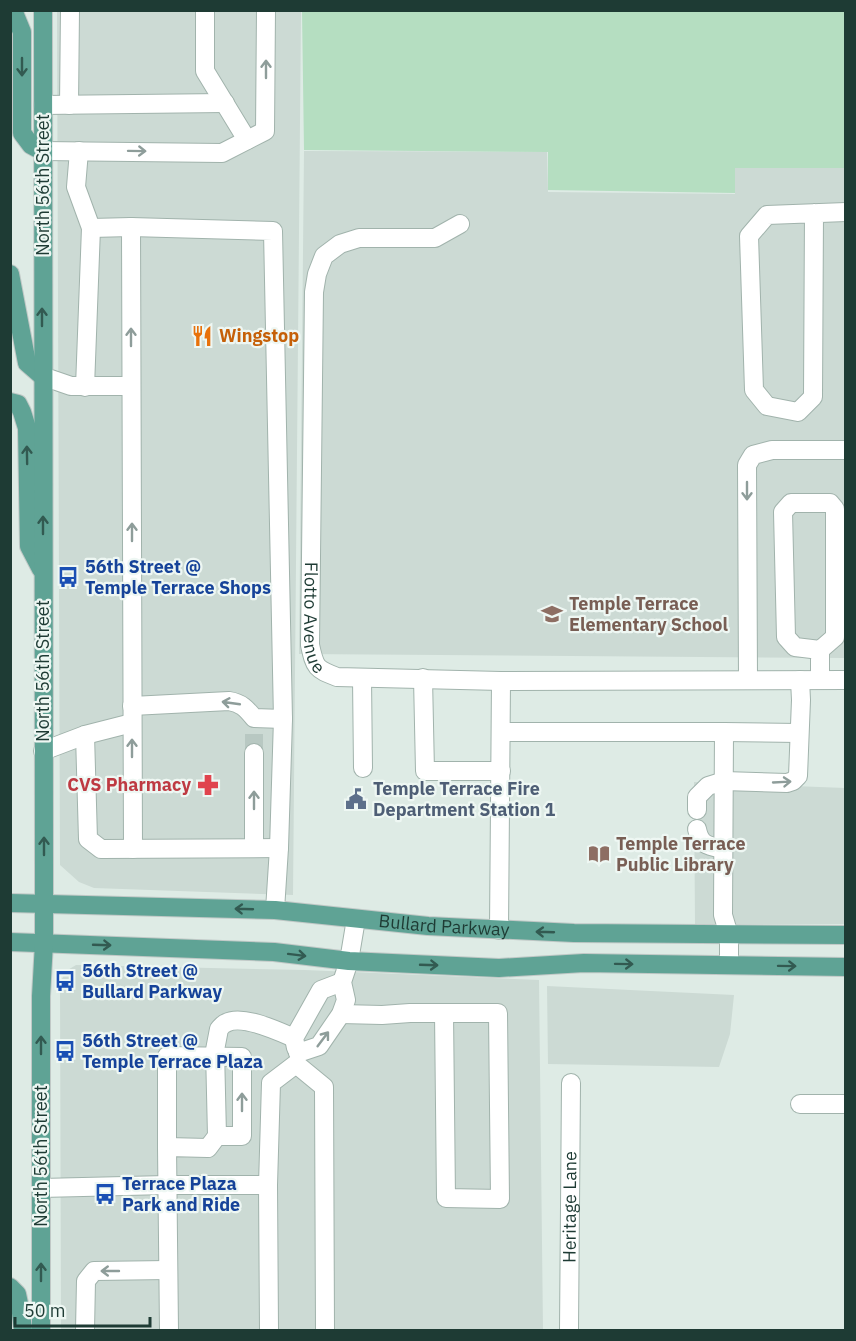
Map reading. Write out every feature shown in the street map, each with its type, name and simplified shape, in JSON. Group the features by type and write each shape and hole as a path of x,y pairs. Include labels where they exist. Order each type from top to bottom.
{"main road":[{"path":"13,10 22,32 22,133 31,145 42,151"},
{"name":"North 56th Street","path":"41,1330 41,996 44,943 43,10"},
{"path":"10,274 27,363 42,376"},
{"path":"10,402 18,404 27,428 29,546 43,573"},
{"name":"Bullard Parkway","path":"10,903 275,910 428,927 574,933 846,934"},
{"name":"Bullard Parkway","path":"10,942 274,952 349,961 499,968 584,963 846,967"},
{"path":"10,1287 17,1294 23,1330"}],"street":[{"path":"69,105 70,10"},
{"path":"205,10 205,71 247,140"},
{"path":"42,151 222,153 266,131 266,10"},
{"path":"43,105 225,103"},
{"path":"79,151 76,187 91,228 85,387"},
{"path":"814,213 813,397 798,412 767,406 754,390 749,236 767,215 814,213 846,212"},
{"name":"Flotto Avenue","path":"460,224 435,238 359,238 340,244 324,256 317,274 314,292 310,645 313,660 320,670 337,677 501,681 846,680"},
{"path":"131,227 133,849"},
{"path":"91,228 273,231 283,719 275,910"},
{"path":"42,376 71,386 131,386"},
{"path":"748,680 747,465 753,455 772,450 846,450"},
{"path":"792,503 830,503 835,509 835,637 819,650 795,648 786,637 783,512 792,503"},
{"path":"819,650 820,680"},
{"path":"362,678 363,768"},
{"path":"423,678 425,771 501,771"},
{"path":"697,810 697,797 708,786 724,781 787,783 798,776 800,680"},
{"path":"499,930 501,681"},
{"path":"43,751 132,714 229,701 238,702 244,706 254,726 283,719"},
{"path":"501,732 799,733"},
{"path":"724,732 723,915 729,934 729,965"},
{"path":"85,735 88,838 101,849 279,848"},
{"path":"254,753 254,848"},
{"path":"697,829 698,838 704,843 723,849"},
{"path":"296,1052 319,1046 341,1014 346,1000 342,982 349,961 356,919"},
{"path":"269,1330 268,1185 271,1083 296,1052 321,990 342,982"},
{"path":"341,1014 382,1015 410,1013 444,1013 498,1013 500,1199 446,1198 444,1013"},
{"path":"167,1147 208,1148 217,1136 215,1050 219,1029 226,1022 251,1022 271,1028 296,1052 324,1088 325,1330"},
{"path":"169,1330 167,1056 242,1057 242,1136 217,1136"},
{"name":"Heritage Lane","path":"569,1330 571,1083"},
{"path":"800,1104 846,1104"},
{"path":"41,1188 268,1185"},
{"path":"85,1330 86,1281 94,1271 168,1270"}],"shaded area":[{"path":"57,11 301,11 293,895 94,888 79,882 60,865"},
{"path":"304,151 547,152 548,192 735,194 735,168 845,166 845,658 299,654"},
{"path":"694,782 845,788 845,924 695,924"},
{"path":"76,965 305,970 539,980 543,1330 61,1330 60,983 66,971"},
{"path":"547,986 734,995 730,1034 719,1067 548,1064"}],"green space":[{"path":"302,11 845,11 845,168 735,168 735,193 548,190 548,152 304,150"}],"tunnel":[{"path":"254,734 254,753"}],"place":[{"name":"Wingstop","path":"202,336"},
{"name":"56th Street @ Temple Terrace Shops","path":"68,577"},
{"name":"Temple Terrace Elementary School","path":"552,614"},
{"name":"CVS Pharmacy","path":"208,785"},
{"name":"Temple Terrace Fire Department Station 1","path":"356,799"},
{"name":"Temple Terrace Public Library","path":"599,854"},
{"name":"56th Street @ Bullard Parkway","path":"65,981"},
{"name":"56th Street @ Temple Terrace Plaza","path":"65,1051"},
{"name":"Terrace Plaza Park and Ride","path":"105,1194"}]}
